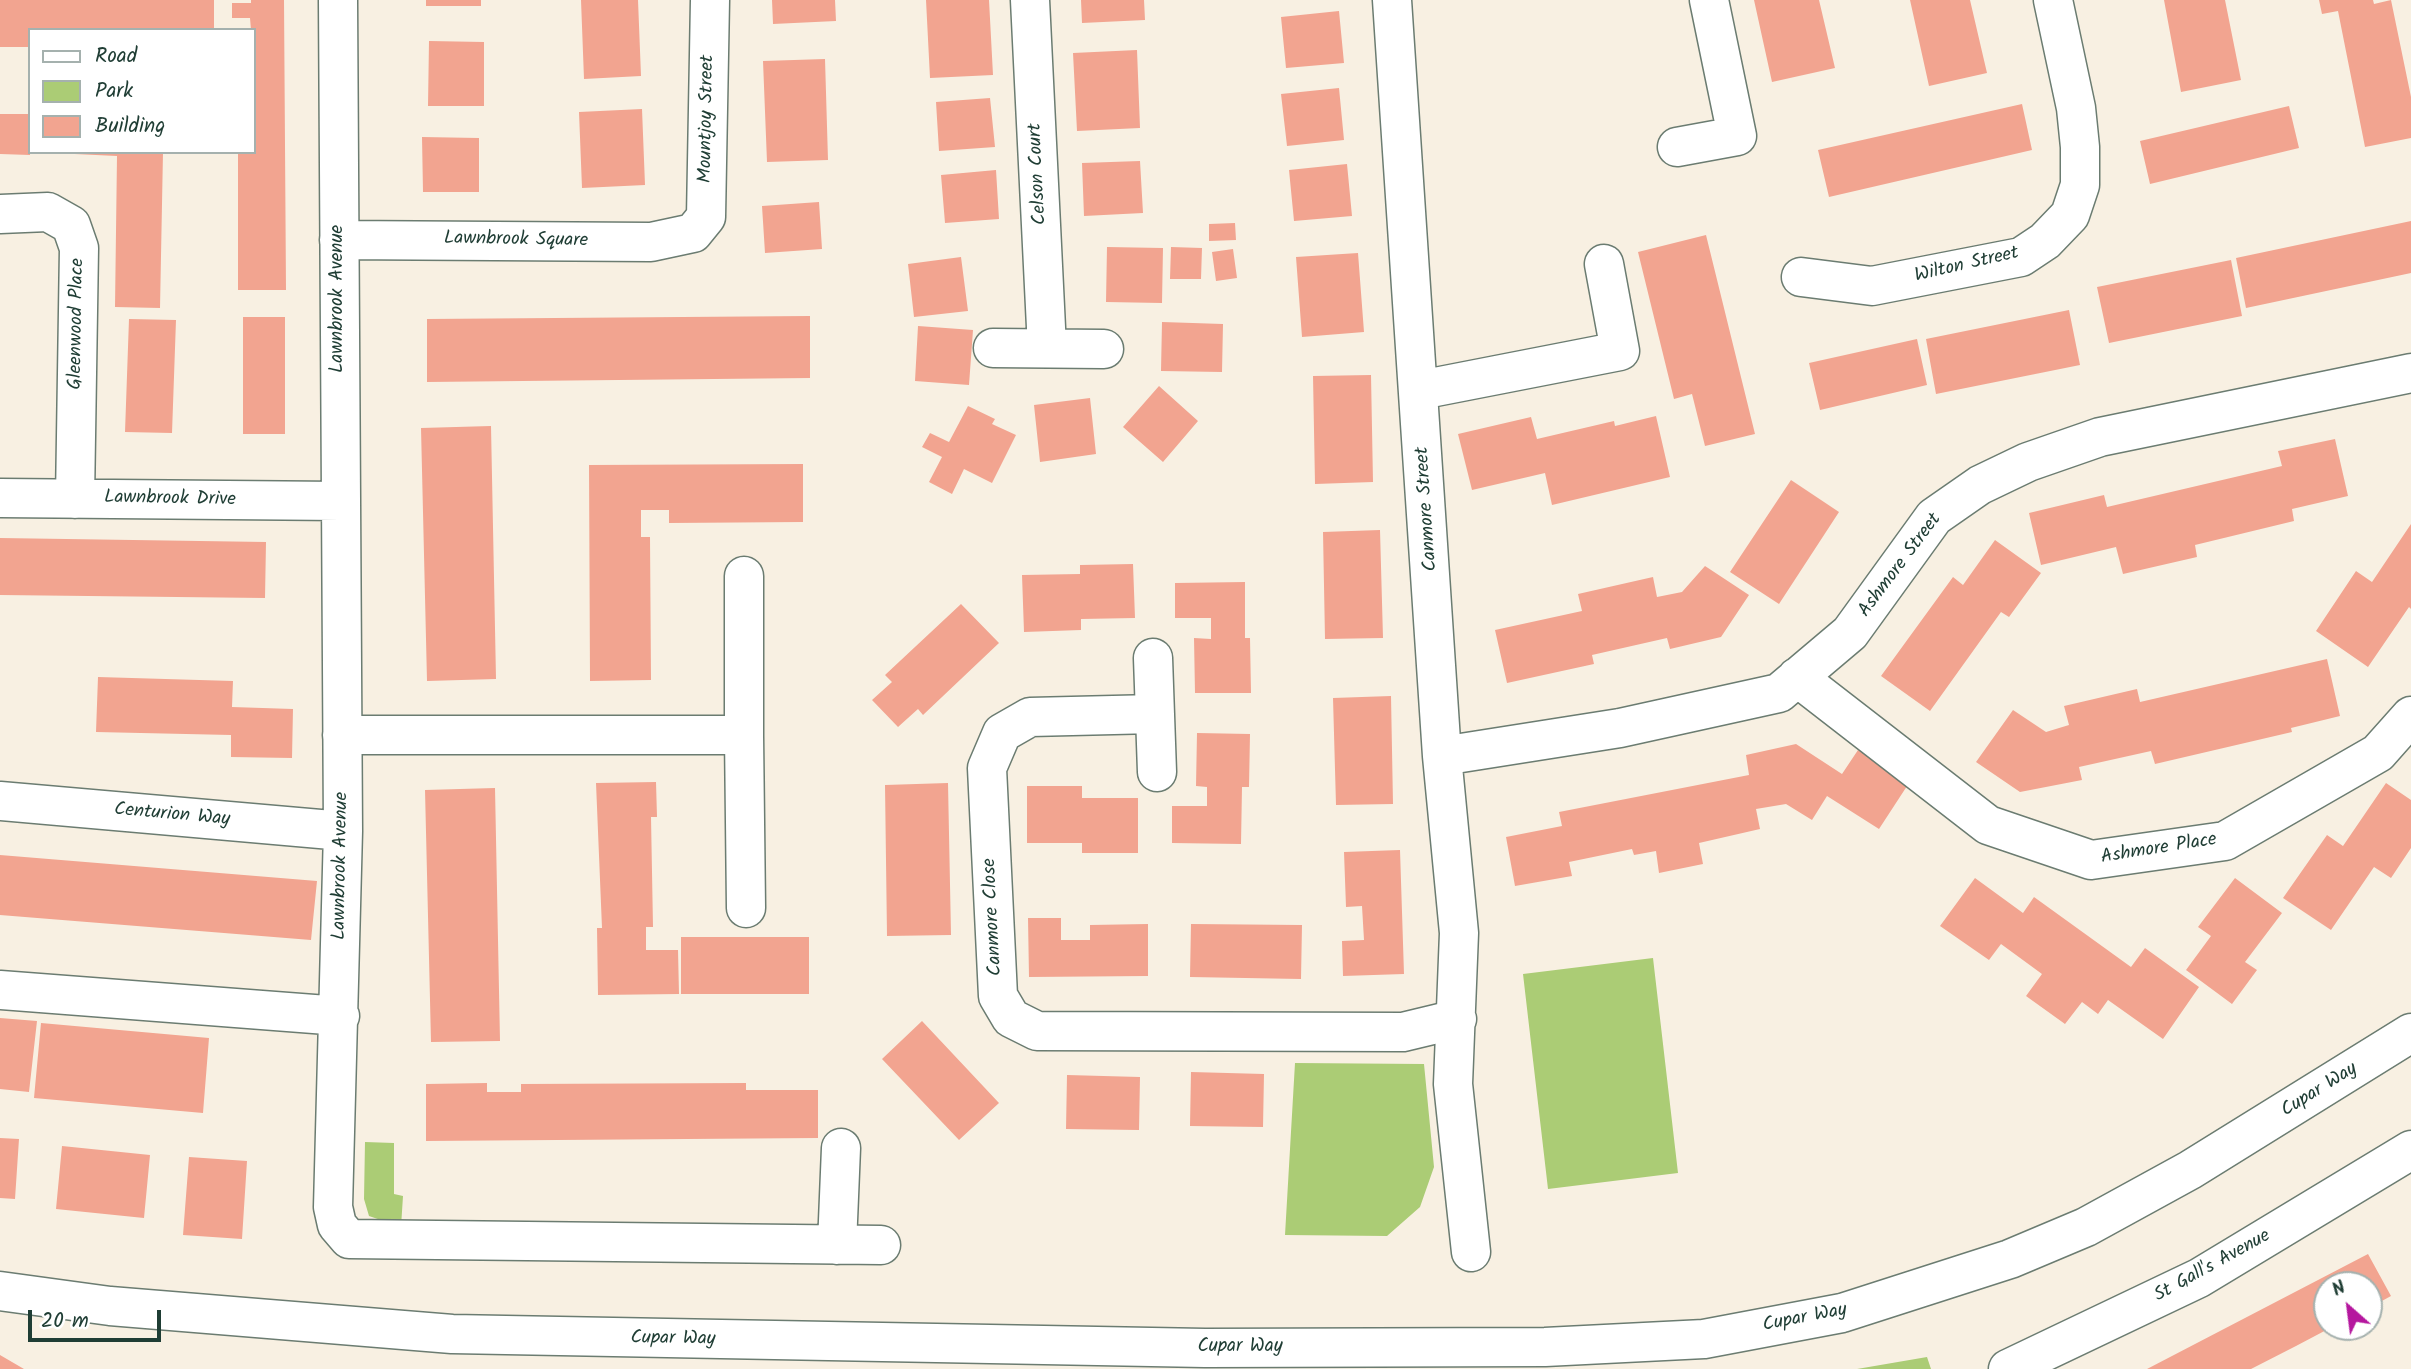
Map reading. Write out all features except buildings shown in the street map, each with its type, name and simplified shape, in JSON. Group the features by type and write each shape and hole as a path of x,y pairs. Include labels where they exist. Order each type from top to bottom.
{"street":[{"name":"Lawnbrook Avenue","path":"338,0 343,831 333,1207 337,1225 349,1240 881,1245"},
{"name":"Mountjoy Street","path":"693,233 706,217 710,0"},
{"name":"Celson Court","path":"1030,0 1047,348"},
{"name":"Canmore Street","path":"1392,0 1420,390 1442,756 1459,933 1453,1084 1471,1252"},
{"path":"1677,147 1737,136 1709,0"},
{"name":"Wilton Street","path":"1801,277 1872,286 2021,257 2045,241 2070,215 2080,185 2080,147 2076,108 2053,0"},
{"name":"Gleenwood Place","path":"0,214 48,212 71,225 79,248 75,499"},
{"name":"Lawnbrook Square","path":"339,240 651,242 693,233"},
{"path":"1420,390 1620,351 1604,264"},
{"path":"993,348 1104,349"},
{"name":"Ashmore Street","path":"1442,756 1620,728 1779,693 1850,633 1934,517 1980,485 2028,462 2100,437 2411,373"},
{"name":"Lawnbrook Drive","path":"0,498 340,502"},
{"path":"744,576 746,908"},
{"path":"1153,658 1157,772"},
{"name":"Ashmore Place","path":"1797,677 1988,825 2091,860 2225,841 2378,753 2411,716"},
{"name":"Canmore Close","path":"1155,714 1030,716 1002,733 987,768 998,996 1011,1018 1037,1031 1348,1032 1404,1032 1457,1019"},
{"path":"342,735 744,735"},
{"name":"Centurion Way","path":"0,802 343,831"},
{"path":"0,990 340,1016"},
{"name":"Cupar Way","path":"0,1291 110,1306 452,1334 1205,1348 1545,1347 1704,1339 1842,1314 2010,1259 2086,1227 2190,1170 2411,1032"},
{"path":"837,1245 841,1148"},
{"name":"St Gall's Avenue","path":"2008,1369 2199,1278 2411,1150"}],"green space":[{"path":"1653,958 1678,1173 1548,1189 1523,974"},
{"path":"1295,1063 1424,1064 1434,1167 1420,1207 1387,1236 1285,1235"},
{"path":"365,1142 394,1143 394,1194 403,1196 401,1227 369,1216 364,1199"},
{"path":"1927,1357 1931,1369 1857,1369"}]}
